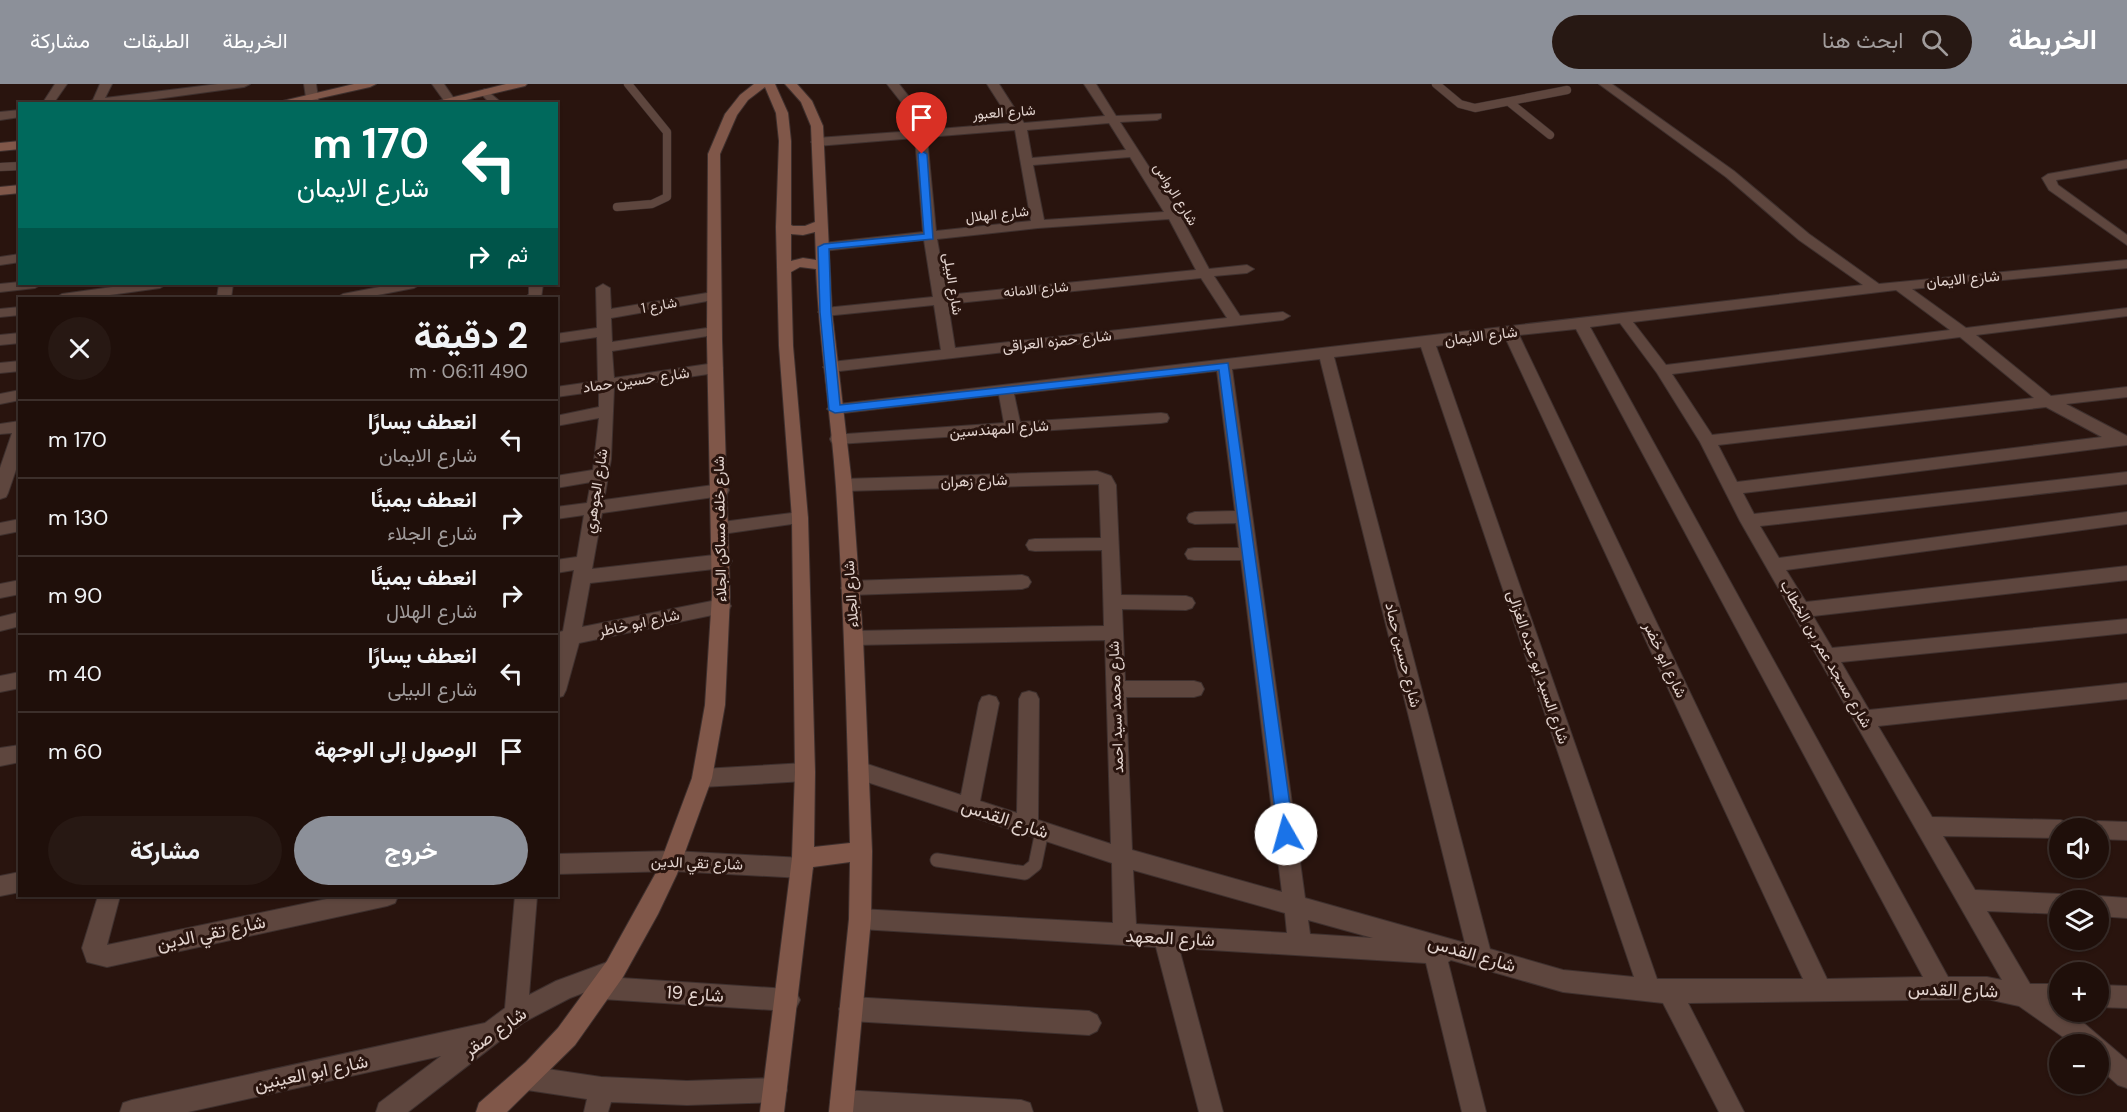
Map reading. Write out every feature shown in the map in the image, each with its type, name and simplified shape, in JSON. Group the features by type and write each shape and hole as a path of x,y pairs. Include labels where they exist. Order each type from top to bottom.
{"street":[{"path":"48,102 61,84"},
{"path":"94,102 106,84"},
{"path":"101,102 239,84"},
{"path":"282,102 350,86 370,84"},
{"path":"438,84 449,100"},
{"path":"440,102 521,84"},
{"name":"شارع خلف مساكن الجلاء","path":"489,1112 527,1078 575,1026 608,979 674,861 702,778 712,732 722,606 723,561 713,296 714,154 719,136 733,109 748,93 762,84"},
{"path":"527,1078 599,1100 687,1094 774,1101 803,863 805,772 800,518 786,346 783,227 784,127 778,99 769,84"},
{"name":"شارع الجلاء","path":"791,84 813,113 817,126 825,312 844,485 854,638 861,851 860,919 842,1107"},
{"name":"شارع البيلى","path":"893,84 915,112 921,133 930,236 949,354"},
{"path":"993,84 1020,126 1038,224"},
{"name":"شارع الرواس","path":"1090,84 1173,215 1205,273 1236,321"},
{"path":"1605,84 1730,174 1804,237 1876,288"},
{"path":"485,92 496,102"},
{"path":"0,116 18,113"},
{"name":"شارع العبور","path":"817,142 1157,116"},
{"path":"0,147 18,146"},
{"path":"1026,162 1132,153"},
{"path":"2127,164 2048,178 2053,187 2127,242"},
{"path":"0,191 18,189"},
{"name":"شارع الهلال","path":"824,247 1038,224 1173,215"},
{"path":"783,227 792,231 803,231 814,229 822,223"},
{"path":"0,261 18,258"},
{"path":"784,270 792,264 804,262 824,267"},
{"name":"شارع الايمان","path":"835,410 1898,285 2127,264"},
{"name":"شارع الامانه","path":"825,312 940,298 1247,269"},
{"path":"0,288 26,285"},
{"path":"69,297 153,285"},
{"path":"348,297 409,285"},
{"path":"1898,285 1964,333 2046,400 2124,441"},
{"name":"شارع الجوهري","path":"558,677 564,639 583,570 600,475 607,411 603,288"},
{"name":"شارع 1","path":"558,338 604,323 713,296"},
{"path":"0,313 18,311"},
{"path":"1662,370 2127,312"},
{"name":"شارع حمزه العراقى","path":"831,367 1283,316"},
{"name":"شارع مسجد عمر بن الخطاب","path":"1623,318 1662,370 1708,441 1774,565 2024,994"},
{"path":"1581,324 1941,988"},
{"path":"605,348 714,331"},
{"name":"شارع ابو خضر","path":"1510,332 1820,989"},
{"path":"0,340 18,338"},
{"name":"شارع السيد ابو عبده الغزالى","path":"1427,342 1660,992 1732,1112"},
{"name":"شارع حسين حماد","path":"1326,354 1480,956"},
{"path":"0,368 18,366"},
{"path":"1224,366 1300,945"},
{"name":"شارع حسين حماد","path":"558,392 715,368"},
{"path":"1006,390 1013,428"},
{"path":"1708,441 2127,392"},
{"path":"0,399 18,395"},
{"path":"558,421 607,411"},
{"name":"شارع المهندسين","path":"838,439 1161,418"},
{"path":"0,429 18,426"},
{"path":"0,492 18,437"},
{"path":"1732,488 2124,441"},
{"path":"558,482 600,475"},
{"name":"شارع زهران","path":"844,485 1096,477 1104,480"},
{"path":"1749,521 2127,478"},
{"name":"شارع محمد سيد احمد","path":"1104,480 1108,485 1125,935"},
{"path":"558,513 721,490"},
{"path":"1195,518 1244,517"},
{"path":"722,528 800,518"},
{"path":"1774,565 2127,518"},
{"path":"0,529 18,525"},
{"path":"1035,545 1110,544"},
{"path":"1194,554 1249,554"},
{"path":"558,567 583,570 723,561"},
{"path":"1801,610 2127,573"},
{"path":"850,588 1022,582"},
{"path":"0,591 18,587"},
{"path":"1112,602 1186,603"},
{"name":"شارع ابو خاطر","path":"564,639 722,606"},
{"path":"0,624 18,620"},
{"path":"1827,656 2127,626"},
{"path":"854,638 1113,633"},
{"path":"0,684 18,680"},
{"path":"1116,689 1194,689"},
{"path":"1864,719 2127,691"},
{"path":"1029,699 1034,828"},
{"path":"969,807 989,704"},
{"path":"0,757 18,753"},
{"name":"شارع القدس","path":"858,770 1122,857 1563,981 1660,992 1987,988 2024,994 2079,1034"},
{"path":"702,778 805,772"},
{"path":"1926,826 2049,829"},
{"path":"2109,830 2127,831"},
{"path":"803,863 861,851"},
{"name":"شارع تقي الدين","path":"558,864 674,861 803,863"},
{"path":"0,886 18,882"},
{"name":"شارع تقي الدين","path":"109,897 93,948 95,954 107,956 313,904 378,897"},
{"path":"516,1014 526,897"},
{"path":"1968,900 2049,904"},
{"path":"2109,907 2127,908"},
{"name":"شارع المعهد","path":"860,919 1480,956"},
{"path":"1165,937 1211,1112"},
{"path":"1435,953 1474,1112"},
{"name":"شارع 19","path":"608,979 788,1000"},
{"name":"شارع صقر","path":"388,1112 516,1014 564,989 608,979"},
{"path":"2024,994 2049,995"},
{"path":"2109,996 2127,997"},
{"path":"851,1009 1089,1023"},
{"name":"شارع ابو العينين","path":"132,1112 489,1034"},
{"path":"2109,1060 2127,1076"},
{"path":"842,1107 1021,1112"}],"lane":[{"path":"617,207 658,203 667,197 667,132 628,84"},
{"path":"1436,84 1460,104 1469,107 1509,102 1567,90"},
{"path":"1509,102 1550,135"},
{"path":"0,167 18,166"},
{"path":"937,860 1025,873 1035,865 1034,828"}],"route":[{"path":"922,154 930,236 824,247 825,312 835,410 1224,366 1286,834"}]}
